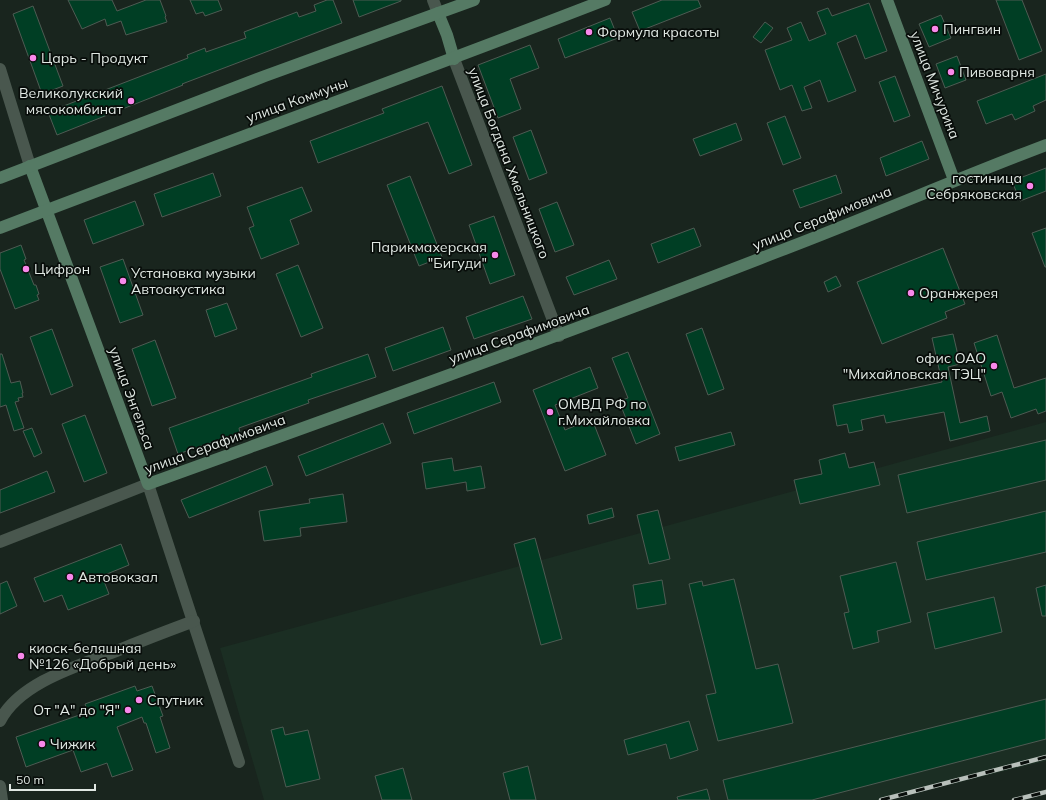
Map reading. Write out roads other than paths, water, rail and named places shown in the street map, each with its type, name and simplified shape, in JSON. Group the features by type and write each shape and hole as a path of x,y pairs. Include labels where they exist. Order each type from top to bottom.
{"street":[{"name":"улица Богдана Хмельницкого","path":"433,0 559,336"},
{"path":"0,178 265,76 474,0"},
{"name":"улица Коммуны","path":"0,228 223,143 454,59 605,0"},
{"name":"улица Мичурина","path":"886,0 954,180"},
{"name":"улица Энгельса","path":"0,69 30,166 148,484 239,762"},
{"name":"улица Серафимовича","path":"0,542 148,484 559,336 780,251 954,180 1046,145"},
{"path":"0,721 5,711 16,700 51,676 194,621"},
{"path":"0,786 2,800"}],"railway":[{"path":"881,800 1046,757"},
{"path":"1014,800 1046,792"}],"place":[{"name":"Пингвин","path":"935,29"},
{"name":"Формула красоты","path":"589,32"},
{"name":"Царь - Продукт","path":"33,58"},
{"name":"Пивоварня","path":"951,72"},
{"name":"Великолукский мясокомбинат","path":"131,101"},
{"name":"гостиница Себряковская","path":"1030,186"},
{"name":"Парикмахерская \"Бигуди\"","path":"495,255"},
{"name":"Цифрон","path":"26,269"},
{"name":"Установка музыки Автоакустика","path":"123,281"},
{"name":"Оранжерея","path":"911,293"},
{"name":"офис ОАО \"Михайловская ТЭЦ\"","path":"994,366"},
{"name":"ОМВД РФ по г.Михайловка","path":"550,412"},
{"name":"Автовокзал","path":"70,577"},
{"name":"киоск-беляшная №126 «Добрый день»","path":"21,656"},
{"name":"Спутник","path":"139,700"},
{"name":"От \"А\" до \"Я\"","path":"128,710"},
{"name":"Чижик","path":"42,744"}]}
